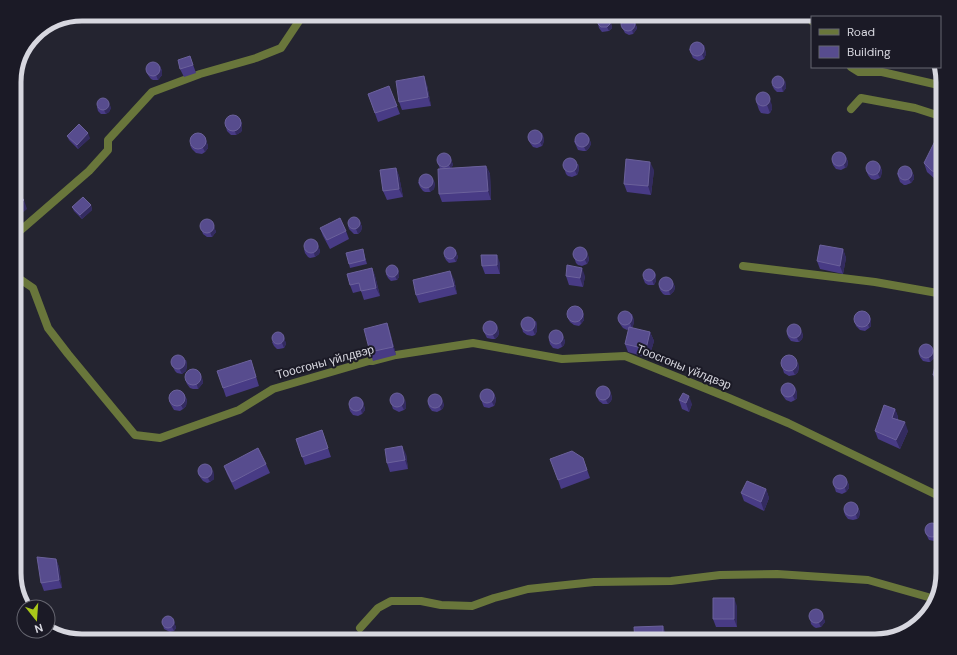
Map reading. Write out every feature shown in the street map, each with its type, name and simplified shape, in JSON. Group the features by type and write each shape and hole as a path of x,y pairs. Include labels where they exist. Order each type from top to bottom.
{"street":[{"path":"21,230 89,171 108,150 108,140 152,92 200,74 256,58 281,48 299,21"},
{"path":"853,68 859,72 882,72 936,84"},
{"path":"851,109 861,98 915,108 936,115"},
{"path":"743,266 875,282 936,293"},
{"name":"Тоосгоны үйлдвэр","path":"21,280 33,288 48,328 136,435 160,438 239,410 273,389 368,361 473,343 562,359 624,356 788,423 936,495"},
{"path":"360,628 378,608 391,601 421,601 441,605 472,606 494,598 528,589 594,582 670,581 720,575 776,574 868,580 931,598"}],"building":[{"path":"598,21 610,21 610,24 607,27 601,27 598,24"},
{"path":"622,21 634,22 635,24 633,29 628,31 623,29 621,24"},
{"path":"694,42 700,42 704,46 704,52 700,56 694,56 690,52 690,46"},
{"path":"190,56 193,65 180,69 178,60"},
{"path":"153,62 158,64 160,69 158,74 153,76 148,74 146,69 148,64"},
{"path":"424,76 428,97 399,102 396,81"},
{"path":"780,76 783,77 783,87 776,88 773,87 772,80 773,77"},
{"path":"389,86 397,106 375,113 368,94"},
{"path":"763,92 768,94 770,99 768,104 763,106 758,104 756,99 758,94"},
{"path":"101,98 105,98 109,104 105,110 101,110 97,106 97,102"},
{"path":"233,115 240,120 241,123 236,130 233,131 226,126 225,123 230,116"},
{"path":"79,124 88,133 77,145 67,136"},
{"path":"532,130 538,130 542,134 542,140 538,144 532,144 528,140 528,134"},
{"path":"195,133 201,133 206,138 204,147 201,149 195,149 190,144 190,138"},
{"path":"579,133 585,133 589,137 589,143 585,147 579,147 575,143 575,137"},
{"path":"936,142 936,172 932,171 924,163"},
{"path":"836,152 842,152 846,156 846,162 842,166 836,166 832,162 832,156"},
{"path":"444,153 449,155 451,160 449,165 444,167 439,165 437,160 439,155"},
{"path":"567,158 573,158 577,162 577,168 573,172 567,172 563,168 563,162"},
{"path":"626,159 650,162 648,186 624,184"},
{"path":"870,161 876,161 880,165 880,171 876,175 870,175 866,171 866,165"},
{"path":"486,166 488,191 439,194 438,169"},
{"path":"902,166 908,166 912,170 912,176 908,180 902,180 898,176 898,170"},
{"path":"396,168 399,189 383,191 380,170"},
{"path":"423,174 429,174 433,178 433,184 429,188 423,188 419,184 419,178"},
{"path":"83,197 91,205 80,215 72,207"},
{"path":"352,217 356,217 360,223 356,229 352,229 348,225 348,221"},
{"path":"340,218 346,231 327,240 320,228"},
{"path":"207,219 212,221 214,226 212,231 207,233 202,231 200,226 202,221"},
{"path":"308,239 314,239 318,243 318,249 314,253 308,253 304,249 304,243"},
{"path":"820,245 843,249 840,266 817,261"},
{"path":"448,247 452,247 456,253 452,259 448,259 444,255 444,251"},
{"path":"577,247 583,247 587,251 587,257 583,261 577,261 573,257 573,251"},
{"path":"363,249 365,260 349,264 346,253"},
{"path":"481,255 497,255 497,265 482,266"},
{"path":"392,265 396,267 398,271 396,275 392,277 388,275 386,271 388,267"},
{"path":"567,265 582,268 580,278 566,276"},
{"path":"372,268 376,288 361,291 359,283 350,285 347,274"},
{"path":"647,269 651,269 655,275 651,281 647,281 643,277 643,273"},
{"path":"450,271 454,286 416,295 413,280"},
{"path":"663,277 669,277 673,281 673,287 669,291 663,291 659,287 659,281"},
{"path":"575,306 581,308 583,314 581,320 575,322 569,320 567,314 569,308"},
{"path":"622,311 628,311 632,315 632,321 628,325 622,325 618,321 618,315"},
{"path":"862,311 869,316 870,319 865,326 862,327 855,322 854,319 859,312"},
{"path":"525,317 531,317 535,321 535,327 531,331 525,331 521,327 521,321"},
{"path":"487,321 493,321 497,325 497,331 493,335 487,335 483,331 483,325"},
{"path":"387,323 393,347 370,352 364,329"},
{"path":"791,324 797,324 801,328 801,334 797,338 791,338 787,334 787,328"},
{"path":"629,327 650,332 646,349 625,344"},
{"path":"553,330 559,330 563,334 563,340 559,344 553,344 549,340 549,334"},
{"path":"276,332 280,332 284,338 280,344 276,344 272,340 272,336"},
{"path":"923,344 929,344 933,348 933,354 929,358 923,358 919,354 919,348"},
{"path":"175,355 181,355 185,359 185,365 181,369 175,369 171,365 171,359"},
{"path":"786,355 792,355 797,360 795,369 792,371 786,371 781,366 781,360"},
{"path":"251,360 256,377 223,388 217,371"},
{"path":"936,362 936,376 933,375"},
{"path":"193,369 199,371 201,377 199,383 193,385 187,383 185,377 187,371"},
{"path":"785,383 791,383 795,387 795,393 791,397 785,397 781,393 781,387"},
{"path":"600,386 606,386 610,390 610,396 606,400 600,400 596,396 596,390"},
{"path":"484,389 490,389 494,393 494,399 490,403 484,403 480,399 480,393"},
{"path":"174,390 180,390 185,395 183,404 180,406 174,406 169,401 169,395"},
{"path":"394,393 400,393 404,397 404,403 400,407 394,407 390,403 390,397"},
{"path":"683,393 689,396 686,403 679,400"},
{"path":"432,394 438,394 442,398 442,404 438,408 432,408 428,404 428,398"},
{"path":"353,397 359,397 363,401 363,407 359,411 353,411 349,407 349,401"},
{"path":"884,405 895,409 892,418 905,422 896,440 875,431"},
{"path":"322,430 328,448 302,457 296,439"},
{"path":"402,446 405,460 387,463 385,449"},
{"path":"258,448 266,464 232,482 224,466"},
{"path":"572,451 583,458 587,470 558,480 550,459"},
{"path":"202,464 208,464 212,468 212,474 208,478 202,478 198,474 198,468"},
{"path":"840,475 845,477 847,482 845,487 840,489 835,487 833,482 835,477"},
{"path":"747,481 766,489 761,502 741,493"},
{"path":"848,502 854,502 858,506 858,512 854,516 848,516 844,512 844,506"},
{"path":"932,523 935,524 936,536 932,537 927,535 925,530 927,525"},
{"path":"37,557 56,559 59,580 41,583"},
{"path":"713,598 734,598 734,619 713,619"},
{"path":"816,609 821,611 823,616 821,621 816,623 811,621 809,616 811,611"},
{"path":"166,616 170,616 174,622 170,628 166,628 162,624 162,620"},
{"path":"663,626 663,634 634,634 634,627"}]}
